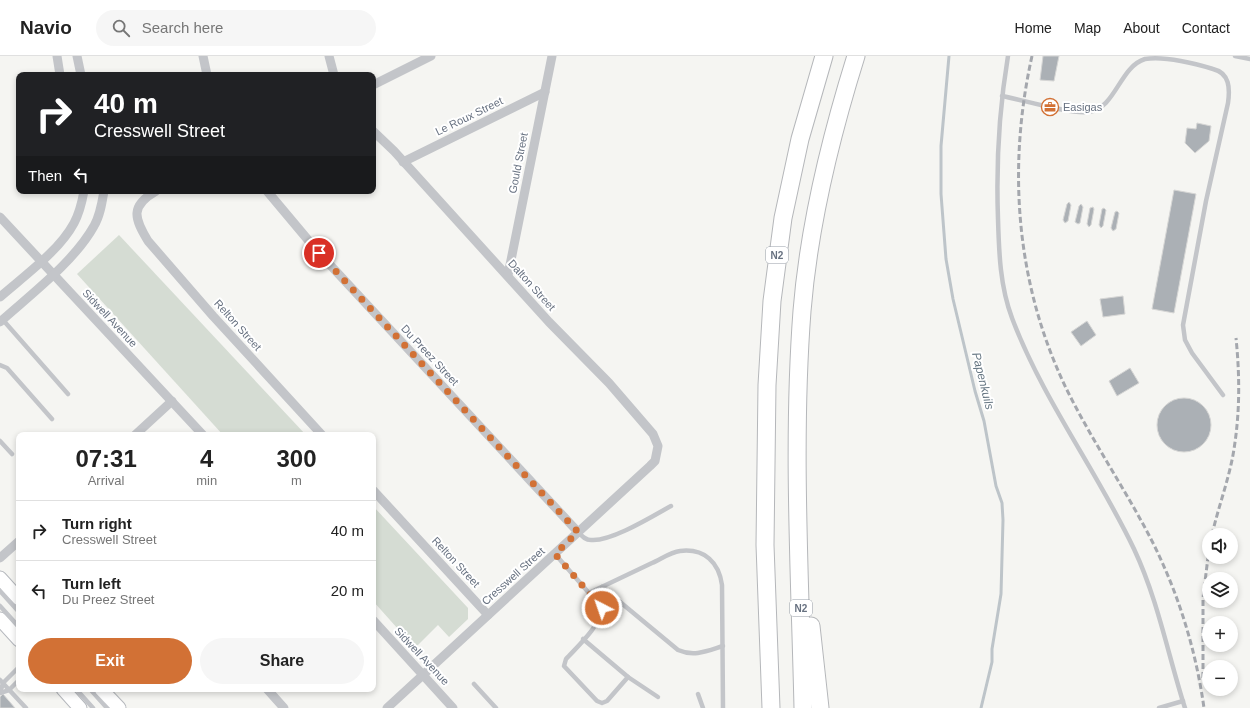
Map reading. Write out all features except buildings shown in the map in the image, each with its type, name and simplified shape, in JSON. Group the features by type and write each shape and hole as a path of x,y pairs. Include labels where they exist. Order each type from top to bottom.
{"highway":[{"name":"N2","path":"771,708 765,545 768,350 777,256 800,139 824,56"},
{"name":"N2","path":"803,708 797,460 798,392 802,311 806,268 820,188 829,147 856,56"},
{"path":"798,511 820,708"},
{"path":"763,708 765,545"}],"main road":[{"path":"0,578 16,596"},
{"path":"0,619 16,637"},
{"path":"66,692 80,708"},
{"path":"104,692 119,708"}],"street":[{"path":"57,56 60,72"},
{"path":"77,56 80,72"},
{"path":"203,56 206,72"},
{"path":"329,56 333,72"},
{"path":"376,84 431,56"},
{"name":"Gould Street","path":"508,275 552,56"},
{"name":"Le Roux Street","path":"403,162 544,92"},
{"name":"Dalton Street","path":"376,134 508,275 549,322 609,383 653,434 658,446 655,461"},
{"path":"0,297 68,233 75,222 83,194"},
{"path":"1,321 53,275 84,242 94,225 103,194"},
{"name":"Relton Street","path":"151,194 140,201 137,207 136,213 140,228 165,262 319,432"},
{"name":"Du Preez Street","path":"270,194 319,253 578,532"},
{"name":"Sidwell Avenue","path":"0,217 200,432"},
{"path":"138,432 172,401"},
{"name":"Cresswell Street","path":"387,708 655,461"},
{"name":"Relton Street","path":"376,493 488,615"},
{"path":"0,558 16,544"},
{"name":"Sidwell Avenue","path":"376,623 454,708"},
{"path":"270,692 284,708"}],"lane":[{"path":"1008,56 1002,96 997,191 999,255 1003,282 1012,316 1027,353 1134,550 1153,598 1185,708"},
{"path":"1235,56 1250,59"},
{"path":"1002,96 1068,110 1089,112 1105,103 1132,68 1144,60 1154,58 1178,60 1220,70 1228,81 1230,89 1228,103 1206,201 1182,325 1185,340 1192,353 1223,395"},
{"path":"1,321 68,394"},
{"path":"0,365 7,368 52,419"},
{"path":"0,441 12,454"},
{"path":"578,532 585,539 592,541 608,537 671,506"},
{"path":"589,594 673,553 681,551 692,552 704,555 714,562 720,573 723,646 723,708"},
{"path":"555,554 602,608 602,614 566,659 564,666 597,702 602,703 607,701 628,677"},
{"path":"602,587 678,650 687,654 698,653 723,646"},
{"path":"0,591 16,609"},
{"path":"0,606 16,624"},
{"path":"583,639 628,677 658,697"},
{"path":"16,669 1,681 0,693 9,690 16,683"},
{"path":"1,681 26,708"},
{"path":"474,684 496,708"},
{"path":"79,692 93,708"},
{"path":"93,692 107,708"},
{"path":"698,694 703,708"},
{"path":"1159,708 1183,701"}],"shaded area":[{"path":"119,235 303,432 220,432 77,274"},
{"path":"376,509 468,608 468,619 449,637 438,625 415,648 376,604"}],"waterway":[{"name":"Papenkuils","path":"949,56 941,146 941,194 946,259 953,299 975,391 984,421 996,486 1002,503 1003,520 1001,594 992,649 992,662 981,708"}],"railway":[{"path":"1032,56 1024,98 1020,140 1019,183 1021,225 1027,267 1036,308 1049,348 1066,388 1076,408 1143,523 1171,583 1191,644 1201,687 1204,708"},
{"path":"1214,528 1233,455 1237,425 1239,396 1236,338"},
{"path":"1203,660 1203,598 1207,564"}],"place":[{"name":"Easigas","path":"1050,107"}],"route":[{"path":"319,253 578,532 555,554 602,608"}]}
